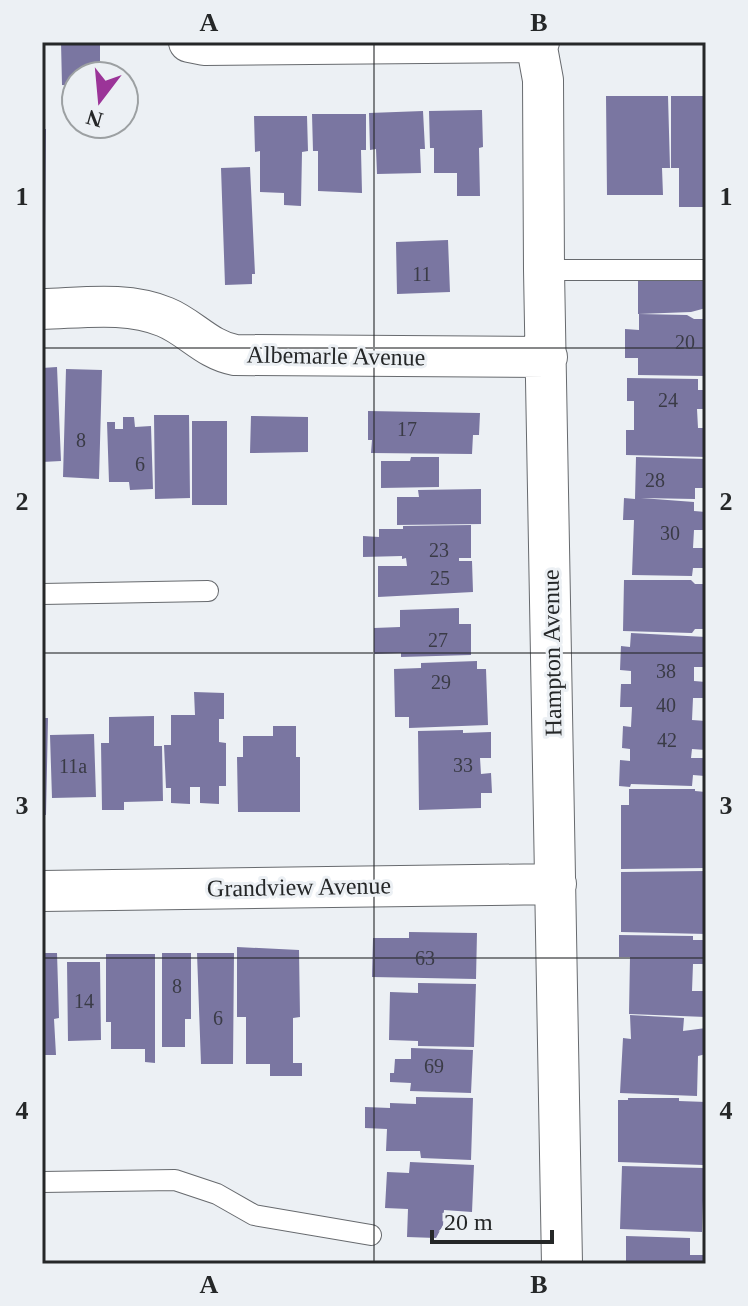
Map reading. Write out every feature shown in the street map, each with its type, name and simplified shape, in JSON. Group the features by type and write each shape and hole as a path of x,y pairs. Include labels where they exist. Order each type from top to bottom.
{"street":[{"path":"189,42 204,45 537,42"},
{"name":"Hampton Avenue","path":"537,42 543,80 562,1264"},
{"name":"Albemarle Avenue","path":"42,309 127,307 149,311 169,318 223,353 235,355 547,357"},
{"name":"Grandview Avenue","path":"42,891 556,884"}],"lane":[{"path":"544,270 706,270"},
{"path":"42,594 208,591"},
{"path":"42,1182 175,1180 217,1194 254,1215 371,1235"}],"building":[{"path":"61,42 100,42 100,60 61,60"},
{"path":"606,96 668,96 670,168 662,168 663,195 607,195"},
{"path":"671,96 706,96 706,207 679,207 679,168 671,168"},
{"path":"482,110 480,196 457,196 457,173 434,173 429,111"},
{"path":"423,111 425,149 420,149 421,173 377,174 376,149 370,150 369,113"},
{"path":"312,114 366,114 366,150 361,150 362,193 318,191 318,151 313,151"},
{"path":"254,116 307,116 308,151 302,152 301,206 284,205 284,193 260,192 260,151 255,152"},
{"path":"42,129 46,129 45,232 42,232"},
{"path":"250,167 255,274 252,274 252,284 225,285 221,168"},
{"path":"448,240 450,292 397,294 396,242"},
{"path":"706,279 706,308 691,312 638,314 638,280"},
{"path":"639,314 687,315 694,319 706,319 706,376 638,375 638,358 625,358 625,329 639,330"},
{"path":"57,367 61,461 42,462 42,368"},
{"path":"66,369 102,370 99,479 63,477"},
{"path":"627,378 698,379 698,390 706,390 706,409 697,409 698,428 706,428 706,457 626,455 626,430 634,430 634,401 627,401"},
{"path":"368,411 480,413 479,435 473,435 472,454 371,453"},
{"path":"154,415 189,415 190,498 155,499"},
{"path":"251,416 308,417 308,452 250,453"},
{"path":"123,417 134,417 135,427 151,426 153,489 130,490 129,482 109,482 107,422 115,422 115,429 123,429"},
{"path":"192,421 227,421 227,505 192,505"},
{"path":"411,457 439,457 439,487 381,488 381,461 410,461"},
{"path":"636,457 706,459 706,488 695,488 695,499 641,498 694,502 694,511 706,512 706,530 694,530 693,548 706,548 706,568 693,568 692,576 632,575 634,520 623,520 624,498 635,499"},
{"path":"481,489 481,524 397,525 397,497 419,497 418,490"},
{"path":"471,525 471,558 459,558 459,561 472,561 473,592 378,597 378,566 407,566 406,558 363,557 363,536 379,537 379,529 403,529 403,526"},
{"path":"624,580 691,580 695,584 706,584 706,629 695,629 692,633 623,631"},
{"path":"459,608 459,624 471,624 471,655 401,657 401,653 374,654 374,628 400,627 400,610"},
{"path":"631,633 706,637 706,667 694,667 694,681 706,682 706,698 693,698 692,720 706,721 706,750 692,749 691,758 706,758 705,776 693,775 692,786 619,786 620,760 630,761 630,749 622,748 623,726 631,727 632,707 620,707 621,684 631,684 631,671 620,670 621,646 630,647"},
{"path":"477,661 477,669 486,669 488,725 409,728 409,717 395,717 394,669 421,668 421,663"},
{"path":"194,692 224,693 224,719 219,719 219,742 226,743 226,786 219,786 219,804 200,803 200,787 190,787 190,804 171,803 171,788 166,788 164,745 171,745 171,715 195,715"},
{"path":"154,716 154,746 162,746 163,801 124,802 124,810 102,810 101,743 109,743 109,717"},
{"path":"42,718 48,718 46,815 42,815"},
{"path":"273,726 296,726 296,757 300,757 300,812 238,812 237,757 243,757 243,736 273,736"},
{"path":"463,730 463,733 491,732 491,758 480,758 481,774 491,773 492,793 481,793 481,808 419,810 418,731"},
{"path":"94,734 96,797 52,798 50,735"},
{"path":"629,789 695,789 706,792 706,868 621,869 621,805 629,805"},
{"path":"706,871 706,934 621,932 621,872"},
{"path":"409,932 477,933 476,979 372,977 373,938 409,938"},
{"path":"619,935 693,936 693,940 706,940 706,964 693,964 692,991 706,991 706,1017 629,1014 630,957 619,957"},
{"path":"237,947 299,950 300,1017 293,1018 293,1063 302,1063 302,1076 270,1076 270,1064 246,1064 246,1017 237,1017"},
{"path":"42,953 57,953 59,1018 54,1019 56,1055 42,1055"},
{"path":"162,953 191,953 191,1019 185,1019 185,1047 162,1047"},
{"path":"197,953 234,953 233,1064 201,1064"},
{"path":"106,954 155,954 155,1063 145,1062 145,1049 111,1049 111,1022 106,1022"},
{"path":"67,962 100,962 101,1040 68,1041"},
{"path":"418,983 476,984 474,1047 418,1046 418,1041 389,1040 390,992 418,993"},
{"path":"630,1015 684,1018 683,1031 706,1028 706,1054 698,1056 697,1096 620,1093 623,1038 631,1039"},
{"path":"411,1048 473,1050 471,1093 410,1091 411,1083 390,1082 395,1059 411,1059"},
{"path":"416,1097 473,1098 471,1160 421,1158 420,1151 386,1151 387,1129 365,1128 365,1107 390,1108 390,1103 416,1104"},
{"path":"679,1098 679,1101 706,1102 703,1165 618,1162 618,1100"},
{"path":"410,1162 474,1165 472,1212 444,1210 443,1225 436,1238 407,1237 408,1209 385,1208 387,1172 409,1173"},
{"path":"622,1166 704,1168 706,1200 703,1200 702,1232 620,1229"},
{"path":"626,1236 690,1238 690,1255 705,1255 704,1264 626,1264"}]}
